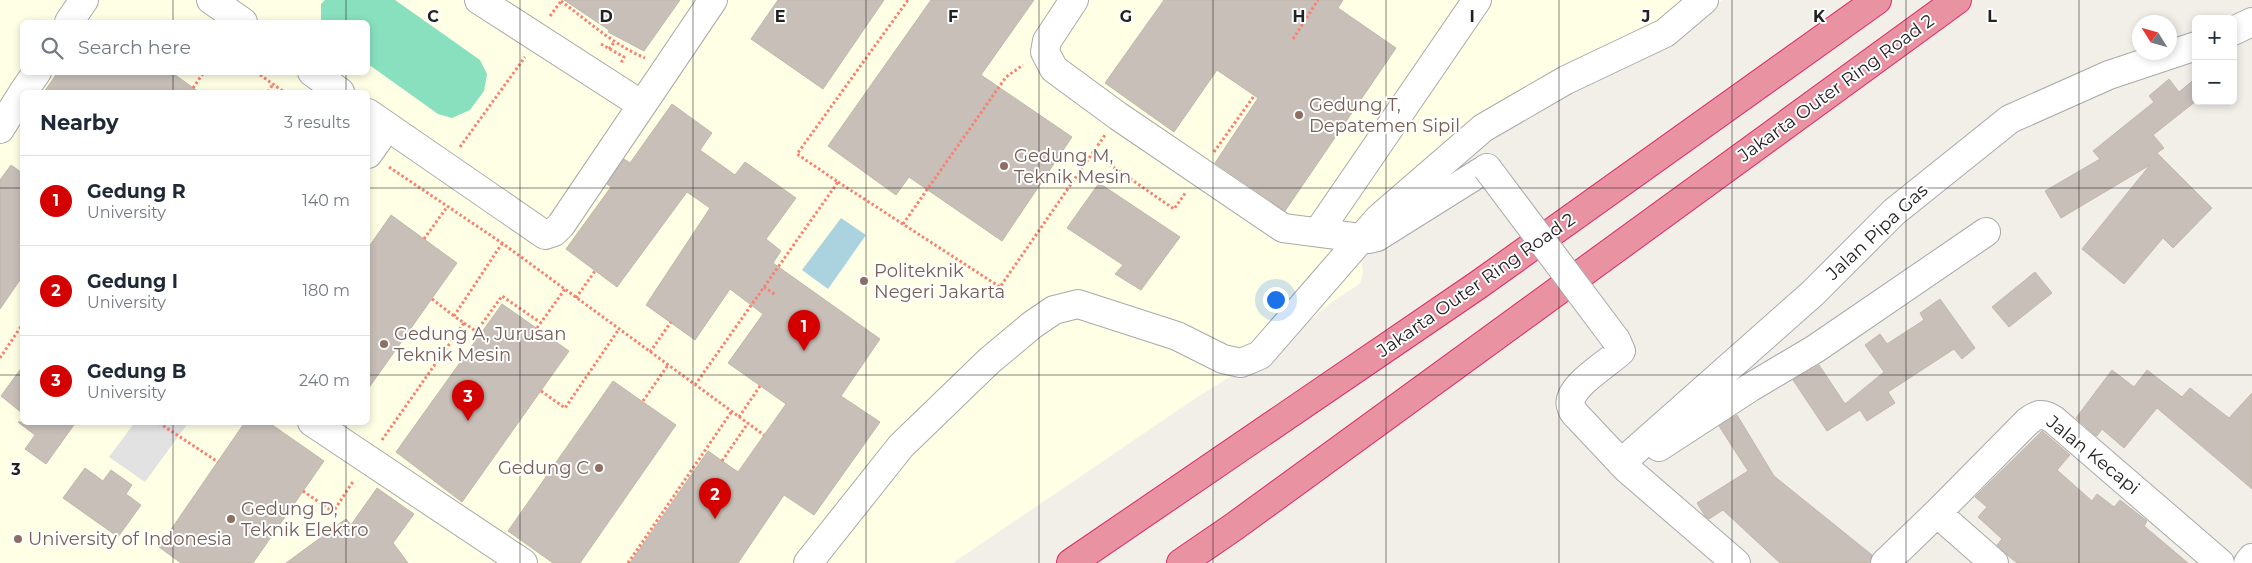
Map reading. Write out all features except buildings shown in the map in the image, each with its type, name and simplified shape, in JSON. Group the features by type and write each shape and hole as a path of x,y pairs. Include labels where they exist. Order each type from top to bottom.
{"highway":[{"name":"Jakarta Outer Ring Road 2","path":"1071,563 1478,285 1877,0"},
{"name":"Jakarta Outer Ring Road 2","path":"1181,563 1235,526 1957,0"}],"street":[{"path":"70,20 84,0"},
{"path":"211,0 240,20"},
{"path":"479,0 642,105"},
{"path":"370,146 377,120 545,235 554,232 562,225 713,0"},
{"path":"1074,0 1046,42 1045,52 1054,69 1118,116 1283,228 1368,239 1384,233 1487,168 1616,340 1621,351 1577,386 1570,399 1570,406 1624,466 1736,563"},
{"path":"1318,232 1477,0"},
{"path":"808,563 901,446 989,361 1032,325 1054,310 1078,304 1177,336 1224,359 1241,362 1260,355 1379,218 1483,128 1566,80 1665,33 1704,0"},
{"path":"2237,29 2252,22"},
{"name":"Jalan Pipa Gas","path":"1624,466 1814,293 1894,212 2010,119 2109,75 2192,47"},
{"path":"25,90 34,75"},
{"path":"316,75 337,90"},
{"path":"0,129 20,98"},
{"path":"1624,466 1815,349 1986,232"},
{"name":"Jalan Kecapi","path":"1938,514 2027,422 2036,415 2044,414 2054,420 2220,563"},
{"path":"316,425 523,563"},
{"path":"1885,563 1938,514 1994,563"},
{"path":"2248,563 2252,558"}],"path":[{"path":"908,0 797,154 1000,287 1118,116"},
{"path":"1293,39 1318,0"},
{"path":"561,2 631,52 647,58"},
{"path":"446,166 538,38"},
{"path":"609,49 615,41"},
{"path":"903,224 1006,77 1045,52"},
{"path":"193,88 202,75"},
{"path":"260,75 281,90"},
{"path":"269,90 273,84"},
{"path":"1093,153 1174,209 1254,96"},
{"path":"370,155 502,243 764,435"},
{"path":"695,384 838,182"},
{"path":"424,239 447,207"},
{"path":"454,316 502,243 522,218"},
{"path":"576,298 595,271"},
{"path":"764,276 770,279"},
{"path":"764,287 776,295"},
{"path":"537,328 565,290"},
{"path":"432,299 478,333 502,296 541,323"},
{"path":"650,352 671,322"},
{"path":"303,491 333,512 367,460 464,323"},
{"path":"0,358 20,328"},
{"path":"541,391 565,408 619,329"},
{"path":"643,401 668,365"},
{"path":"739,417 760,386"},
{"path":"628,563 732,411"},
{"path":"722,461 748,423"},
{"path":"162,425 218,462"}],"shaded area":[{"name":"Politeknik Negeri Jakarta","path":"0,0 1722,0 1707,13 1491,127 1397,237 1361,255 1363,274 1360,283 1332,302 1273,350 1196,398 953,563 0,563"},
{"path":"133,425 187,425 145,482 109,457"}],"green space":[{"path":"325,0 395,0 480,60 487,74 484,91 470,110 452,118 438,114 370,65 370,20 321,20 321,4"}],"water":[{"path":"841,218 866,235 828,289 802,270"}],"place":[{"name":"Gedung T, Depatemen Sipil","path":"1299,115"},
{"name":"Gedung M, Teknik Mesin","path":"1004,166"},
{"name":"Politeknik Negeri Jakarta","path":"864,281"},
{"name":"Gedung A, Jurusan Teknik Mesin","path":"384,344"},
{"name":"Gedung R","path":"804,351"},
{"name":"Gedung B","path":"468,421"},
{"name":"Gedung C","path":"599,468"},
{"name":"Gedung D, Teknik Elektro","path":"231,519"},
{"name":"Gedung I","path":"715,519"},
{"name":"University of Indonesia","path":"18,539"}]}
